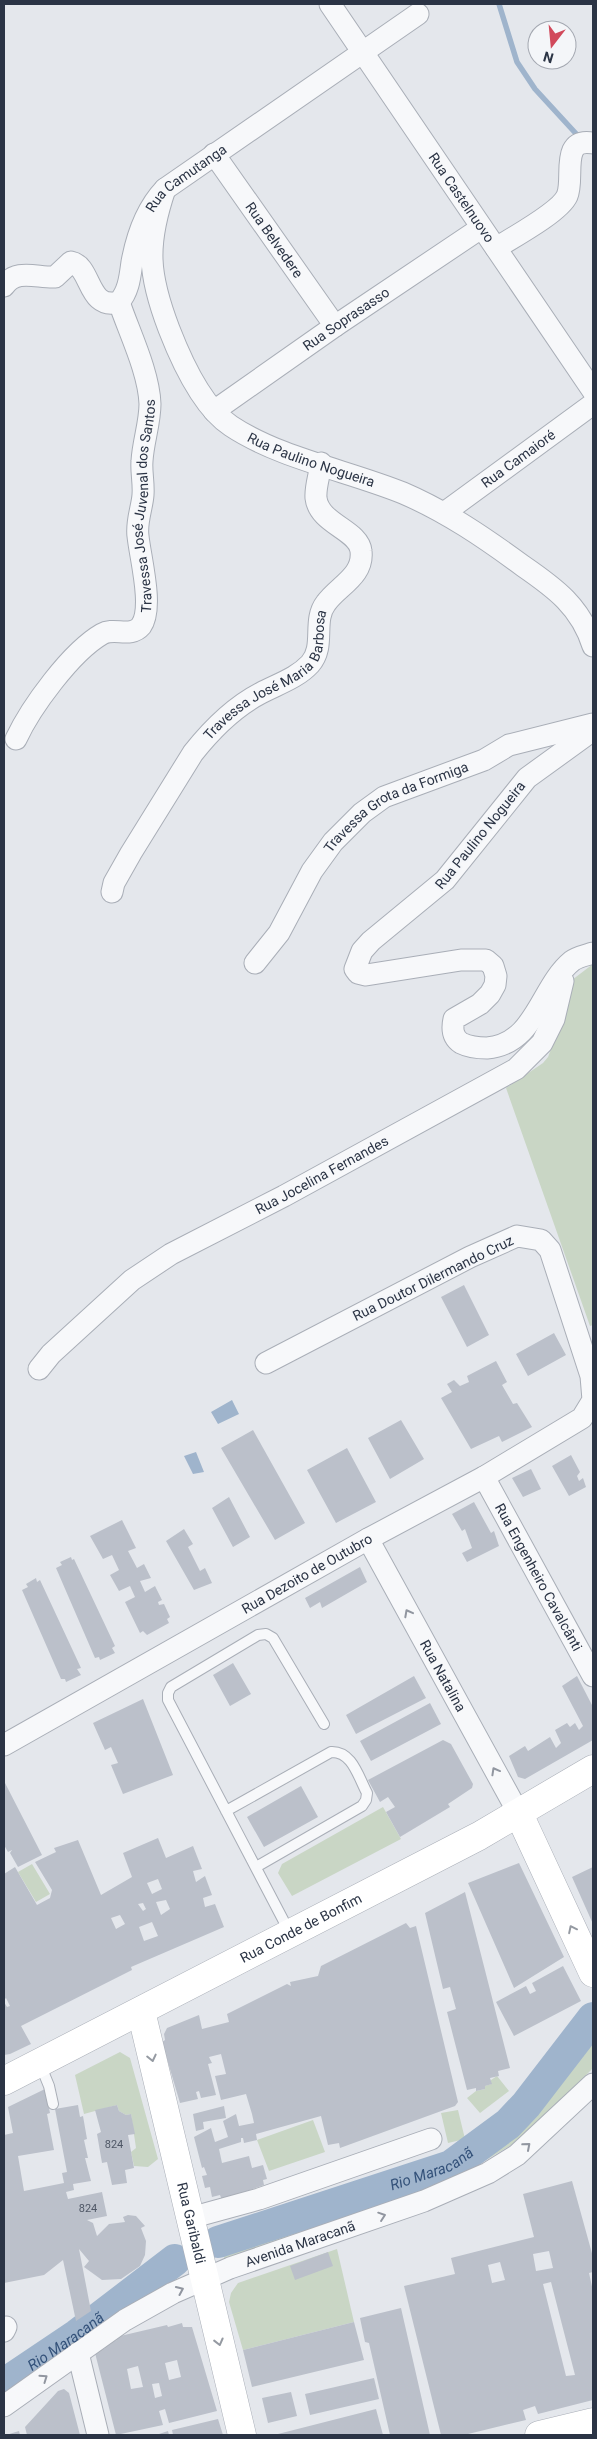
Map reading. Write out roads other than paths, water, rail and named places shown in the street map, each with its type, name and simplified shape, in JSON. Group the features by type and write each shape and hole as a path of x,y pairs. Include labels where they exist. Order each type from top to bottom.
{"main road":[{"name":"Rua Conde de Bonfim","path":"4,2081 519,1814 593,1769"},
{"path":"519,1814 593,1973"},
{"name":"Rua Garibaldi","path":"141,2011 242,2435"},
{"path":"539,2435 593,2422"}],"street":[{"name":"Rua Castelnuovo","path":"330,4 593,391"},
{"name":"Rua Camutanga","path":"119,302 127,289 136,247 145,218 153,201 165,189 418,14"},
{"path":"496,248 539,221 564,202 568,195 570,181 569,161 575,147 587,143"},
{"name":"Rua Belvedere","path":"214,154 335,326"},
{"name":"Rua Paulino Nogueira","path":"165,189 152,232 152,274 157,298 181,361 214,411 230,426 257,440 403,493 444,512 543,580 575,608 588,627 593,646"},
{"name":"Rua Soprasasso","path":"214,411 335,326 481,228"},
{"path":"8,282 22,275 55,277 61,274 71,262 77,263 81,267 94,293 101,300 113,304 119,302"},
{"name":"Travessa José Juvenal dos Santos","path":"16,739 34,708 76,654 105,632 130,632 138,629 142,625 146,614 146,596 138,533 143,494 142,461 150,404 147,384 119,302"},
{"name":"Rua Camaioré","path":"444,512 593,404"},
{"name":"Travessa José Maria Barbosa","path":"112,892 114,883 131,853 192,753 227,716 260,693 300,673 316,656 319,646 321,612 328,600 355,574 362,553 360,545 352,537 325,516 316,498 320,464"},
{"name":"Rua Paulino Nogueira","path":"572,960 520,1034 506,1043 479,1048 461,1043 456,1038 452,1029 454,1019 480,1004 493,990 496,976 494,966 486,960 461,960 366,974 358,973 355,969 359,956 371,941 445,880 527,778 585,736 593,726"},
{"name":"Travessa Grota da Formiga","path":"255,963 279,933 312,871 333,842 362,813 384,797 484,760 509,745 593,726"},
{"path":"572,960 593,953"},
{"name":"Rua Jocelina Fernandes","path":"39,1369 51,1354 132,1280 171,1254 419,1123 522,1064 542,1043 550,1027 562,984 572,960"},
{"name":"Rua Doutor Dilermando Cruz","path":"266,1363 470,1257 517,1236 541,1240 550,1250 590,1376 592,1389"},
{"name":"Rua Dezoito de Outubro","path":"4,1745 368,1538 484,1477 582,1418 592,1400 592,1389"},
{"name":"Rua Engenheiro Cavalcânti","path":"484,1477 593,1676"},
{"name":"Rua Natalina","path":"368,1538 519,1814"},
{"name":"Avenida Maracanã","path":"198,2248 424,2201 466,2184 517,2155 593,2084"},
{"name":"Avenida Maracanã","path":"4,2406 148,2305 198,2248 259,2198 431,2139"},
{"path":"78,2354 98,2435"}],"lane":[{"path":"290,1934 168,1700 168,1693 171,1687 258,1635 266,1634 273,1638 324,1724"},
{"path":"226,1811 331,1752 339,1752 346,1755 367,1793 366,1800 362,1806 256,1867"},
{"path":"40,2063 49,2086 53,2104"}],"water":[{"path":"232,1400 239,1414 218,1424 211,1412"},
{"path":"196,1452 204,1472 193,1474 184,1456"}],"waterway":[{"path":"499,4 517,62 535,89 580,138"},
{"name":"Rio Maracanã","path":"218,2242 451,2166 508,2124 526,2105 593,2018"},
{"name":"Rio Maracanã","path":"4,2384 77,2335 175,2260"}]}
